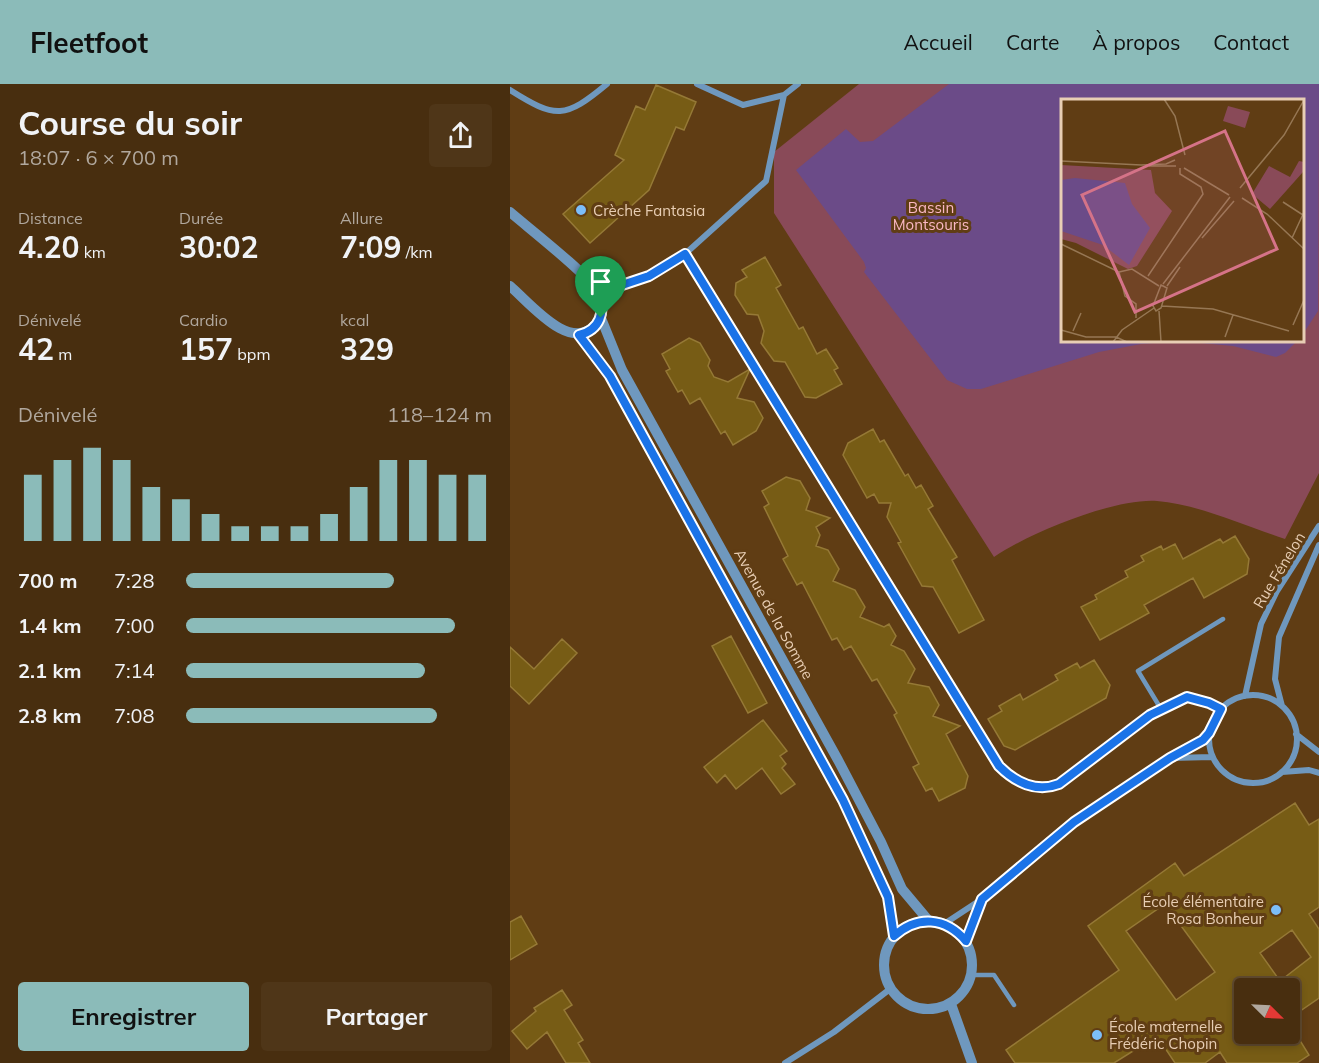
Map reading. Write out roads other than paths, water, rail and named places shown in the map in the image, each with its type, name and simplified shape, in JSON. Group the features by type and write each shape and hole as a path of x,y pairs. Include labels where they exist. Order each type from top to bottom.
{"street":[{"path":"510,90 538,108 555,113 581,105 607,84"},
{"path":"697,84 743,105 784,95 798,84"},
{"path":"510,212 595,287 598,293 649,276 685,254 766,181 784,95"},
{"path":"685,254 999,766 1011,778 1026,786 1051,787 1059,784 1161,709 1187,697 1221,709"},
{"path":"510,286 561,329 579,335 586,333 601,318"},
{"name":"Avenue de la Somme","path":"598,293 603,304 601,318 622,370 838,760 881,842 902,889 928,920"},
{"name":"Avenue de la Somme","path":"579,335 610,376 826,767 888,897 894,936"},
{"name":"Rue Fénelon","path":"1245,696 1261,624 1277,591 1319,526"},
{"name":"Rue Fénelon","path":"1282,706 1275,679 1279,637 1319,545"},
{"path":"944,924 982,899 1074,822 1170,758 1203,740 1221,709 1231,701 1245,696 1258,695 1282,706 1289,714 1296,734 1296,748 1291,761 1282,772"},
{"path":"1209,733 1212,757 1226,773 1245,783 1258,783 1282,772 1309,770 1319,773"},
{"path":"1296,734 1319,753"},
{"path":"1170,758 1212,757"},
{"path":"966,941 982,899"},
{"path":"928,920 944,924 957,930 966,941 972,954 972,975 961,996 951,1004 939,1009 924,1010 911,1007 890,989 884,962 894,936 903,928 928,920"},
{"path":"785,1063 834,1032 890,989"},
{"path":"951,1004 972,1063"}],"lane":[{"path":"1161,709 1138,671 1223,619"},
{"path":"972,975 994,975 1014,1005"}],"place":[{"name":"Crèche Fantasia","path":"581,210"},
{"name":"École élémentaire Rosa Bonheur","path":"1276,910"},
{"name":"École maternelle Frédéric Chopin","path":"1097,1035"}],"park label":[{"name":"Bassin Montsouris","path":"931,216"}]}
